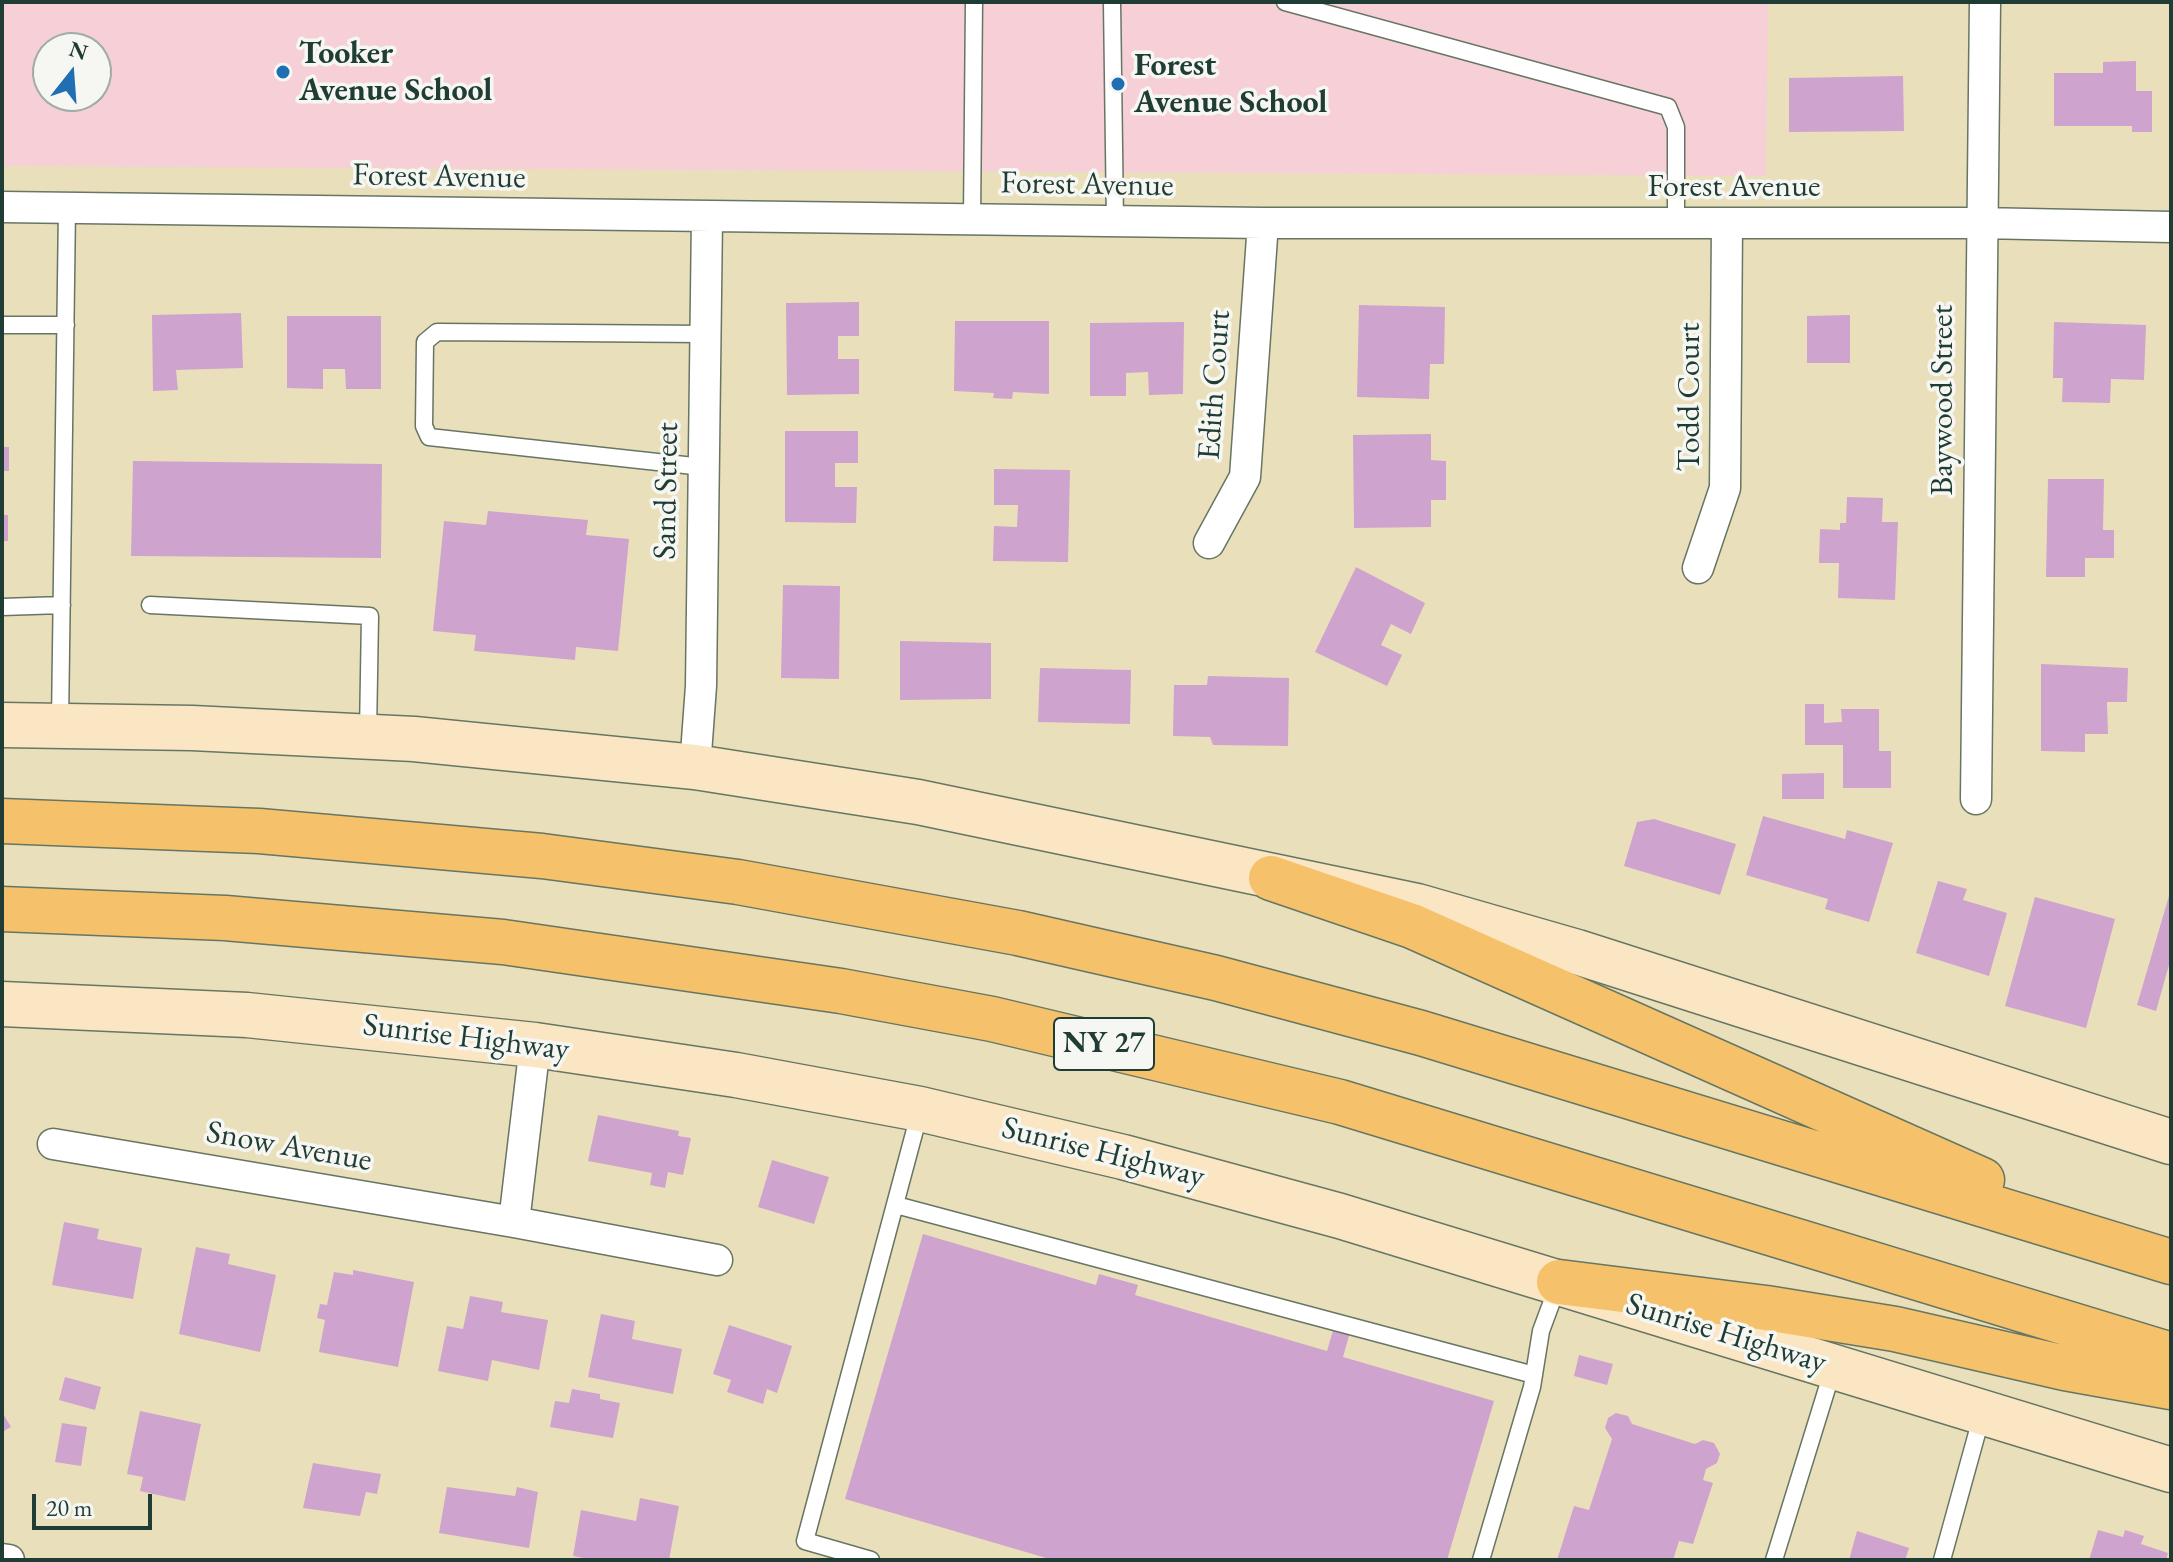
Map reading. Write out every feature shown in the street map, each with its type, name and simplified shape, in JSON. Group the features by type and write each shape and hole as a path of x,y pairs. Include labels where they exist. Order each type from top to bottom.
{"highway":[{"path":"2,821 259,831 542,856 765,886 1049,939 1216,978 1421,1033 2166,1260"},
{"path":"1271,878 1425,932 2166,1260"},
{"name":"NY 27","path":"2,909 225,918 490,940 729,973 992,1019 1340,1102 2171,1355"},
{"path":"1559,1282 1766,1308 1895,1329 2065,1368 2171,1387"}],"main road":[{"path":"2,725 60,724 368,735 695,767 948,807 1137,845 1271,878 1417,906 1509,932 2171,1142"},
{"name":"Sunrise Highway","path":"2,1004 247,1015 535,1045 736,1075 920,1109 1228,1184 2171,1470"}],"street":[{"name":"Baywood Street","path":"1976,799 1980,223 1985,2"},
{"name":"Forest Avenue","path":"2,207 1263,223 1980,223 2171,227"},
{"name":"Sand Street","path":"695,767 701,686 707,216"},
{"name":"Edith Court","path":"1209,543 1245,477 1263,223"},
{"name":"Todd Court","path":"1698,568 1725,488 1727,223"},
{"path":"514,1222 535,1045"},
{"name":"Snow Avenue","path":"53,1144 514,1222 717,1260"},
{"path":"2,1559 9,1560"}],"lane":[{"path":"972,219 974,2"},
{"path":"1112,2 1115,221"},
{"path":"1285,2 1668,107 1676,127 1676,223"},
{"path":"60,724 67,208"},
{"path":"2,325 66,325"},
{"path":"703,467 429,437 424,426 425,342 437,332 705,334"},
{"path":"2,607 62,605"},
{"path":"150,605 370,616 368,735"},
{"path":"871,1560 805,1541 920,1109"},
{"path":"896,1205 1534,1375"},
{"path":"1481,1560 1534,1375 1541,1331 1559,1282"},
{"path":"1774,1560 1834,1367"},
{"path":"1942,1560 1982,1413"}],"shaded area":[{"name":"Forest Avenue School","path":"2,2 1768,2 1766,176 2,166"}],"building":[{"path":"2136,61 2136,91 2152,91 2152,132 2132,132 2132,126 2054,126 2054,73 2103,73 2103,62"},
{"path":"1903,76 1904,131 1789,132 1789,78"},
{"path":"859,302 859,336 838,336 838,359 859,359 859,394 787,395 786,303"},
{"path":"1359,305 1445,307 1444,364 1430,364 1429,399 1357,397"},
{"path":"241,313 243,368 176,370 178,390 153,391 152,315"},
{"path":"1850,315 1850,363 1807,363 1807,316"},
{"path":"287,316 381,316 381,389 346,389 345,369 323,369 323,389 287,388"},
{"path":"955,321 1049,321 1049,394 1013,392 1012,399 993,398 994,393 954,391"},
{"path":"1184,322 1183,394 1149,395 1148,372 1126,373 1126,396 1090,396 1090,323"},
{"path":"2054,322 2146,325 2144,380 2111,379 2110,403 2062,402 2063,378 2053,378"},
{"path":"785,431 858,431 858,463 835,463 835,487 857,487 856,523 785,522"},
{"path":"1431,434 1431,460 1446,461 1446,500 1431,500 1431,527 1354,528 1353,435"},
{"path":"2,447 9,447 9,471 2,471"},
{"path":"133,461 382,464 381,558 131,556"},
{"path":"994,469 1070,470 1068,562 993,561 994,526 1017,527 1018,505 994,505"},
{"path":"2048,479 2104,479 2103,530 2114,530 2114,558 2085,558 2085,577 2046,577"},
{"path":"1847,497 1883,498 1882,522 1898,522 1895,600 1838,598 1839,563 1819,563 1820,529 1840,530 1840,523 1846,523"},
{"path":"488,511 588,520 586,535 629,539 618,651 576,647 575,660 474,651 476,635 433,631 444,521 486,525"},
{"path":"2,515 8,515 8,541 2,541"},
{"path":"1356,567 1425,603 1411,634 1391,624 1381,645 1402,655 1387,686 1315,652"},
{"path":"783,585 840,586 839,679 781,678"},
{"path":"900,641 991,643 991,699 900,700"},
{"path":"2041,664 2128,668 2127,702 2107,702 2108,734 2085,734 2085,752 2041,751"},
{"path":"1040,668 1131,670 1130,724 1038,722"},
{"path":"1208,676 1289,678 1288,746 1213,745 1210,737 1173,736 1174,685 1207,685"},
{"path":"1805,704 1824,704 1824,723 1842,722 1841,709 1879,709 1879,751 1891,751 1891,788 1843,788 1843,745 1805,745"},
{"path":"1824,773 1824,799 1782,799 1782,774"},
{"path":"1763,816 1845,839 1847,830 1893,843 1869,922 1825,909 1828,899 1746,875"},
{"path":"1654,819 1736,844 1720,895 1624,866 1637,822"},
{"path":"1938,881 1967,889 1963,900 2007,913 1989,976 1916,953"},
{"path":"2171,889 2171,958 2156,1011 2137,1005"},
{"path":"2035,897 2115,919 2086,1028 2005,1006"},
{"path":"598,1115 679,1131 678,1136 691,1138 683,1175 668,1172 665,1188 650,1185 652,1173 588,1161"},
{"path":"772,1160 829,1177 814,1224 758,1207"},
{"path":"64,1222 99,1229 97,1239 142,1248 133,1299 52,1285"},
{"path":"923,1234 1096,1285 1099,1274 1138,1285 1135,1295 1327,1351 1334,1327 1350,1332 1343,1357 1494,1401 1447,1560 1053,1560 845,1499"},
{"path":"196,1247 230,1254 228,1264 276,1275 260,1352 179,1334"},
{"path":"353,1270 414,1282 398,1367 319,1352 325,1320 317,1318 320,1304 327,1305 334,1272 353,1275"},
{"path":"470,1296 503,1302 501,1312 548,1320 539,1370 492,1360 488,1381 438,1371 447,1326 463,1329"},
{"path":"601,1314 635,1321 632,1339 682,1349 673,1394 588,1377"},
{"path":"729,1325 792,1346 777,1393 767,1389 763,1404 727,1392 731,1380 713,1374"},
{"path":"1579,1355 1613,1364 1607,1385 1574,1376"},
{"path":"65,1377 101,1387 95,1410 59,1400"},
{"path":"572,1389 600,1394 600,1399 620,1403 613,1438 550,1427 555,1401 569,1403"},
{"path":"140,1411 201,1424 185,1501 140,1491 143,1477 127,1474"},
{"path":"2,1412 11,1427 2,1432"},
{"path":"1616,1413 1628,1416 1632,1424 1695,1444 1703,1440 1714,1443 1720,1454 1717,1463 1706,1469 1703,1480 1713,1483 1693,1544 1679,1541 1673,1560 1557,1560 1574,1506 1589,1510 1612,1439 1605,1428 1608,1418"},
{"path":"62,1423 87,1427 81,1466 55,1462"},
{"path":"313,1463 381,1474 377,1494 366,1492 360,1516 303,1508"},
{"path":"447,1487 515,1496 517,1487 538,1492 529,1548 439,1533"},
{"path":"640,1498 679,1506 669,1560 595,1560 573,1556 581,1510 636,1521"},
{"path":"2098,1530 2123,1537 2125,1530 2144,1536 2141,1544 2168,1553 2166,1560 2089,1560"},
{"path":"1857,1531 1909,1548 1905,1560 1849,1560"}],"place":[{"name":"Tooker Avenue School","path":"283,72"},
{"name":"Forest Avenue School","path":"1118,84"}]}
